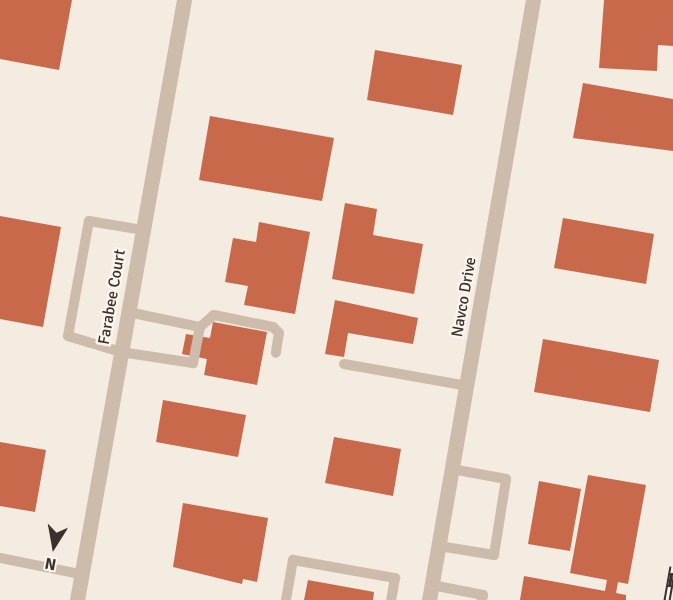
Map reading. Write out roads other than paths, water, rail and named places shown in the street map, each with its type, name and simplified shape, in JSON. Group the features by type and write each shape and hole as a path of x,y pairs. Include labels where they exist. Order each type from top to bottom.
{"street":[{"name":"Farabee Court","path":"77,600 184,0"},
{"name":"Navco Drive","path":"431,592 533,0"}],"lane":[{"path":"143,230 89,221 68,336 121,352 189,365 200,327 214,315 273,327 279,333 276,353"},
{"path":"128,312 200,327"},
{"path":"344,364 466,386"},
{"path":"439,546 494,555 506,478 452,469"},
{"path":"0,558 80,574"},
{"path":"286,600 293,560 394,578 391,600"},
{"path":"431,592 483,594 482,600"}],"railway":[{"path":"667,600 673,567"}]}
